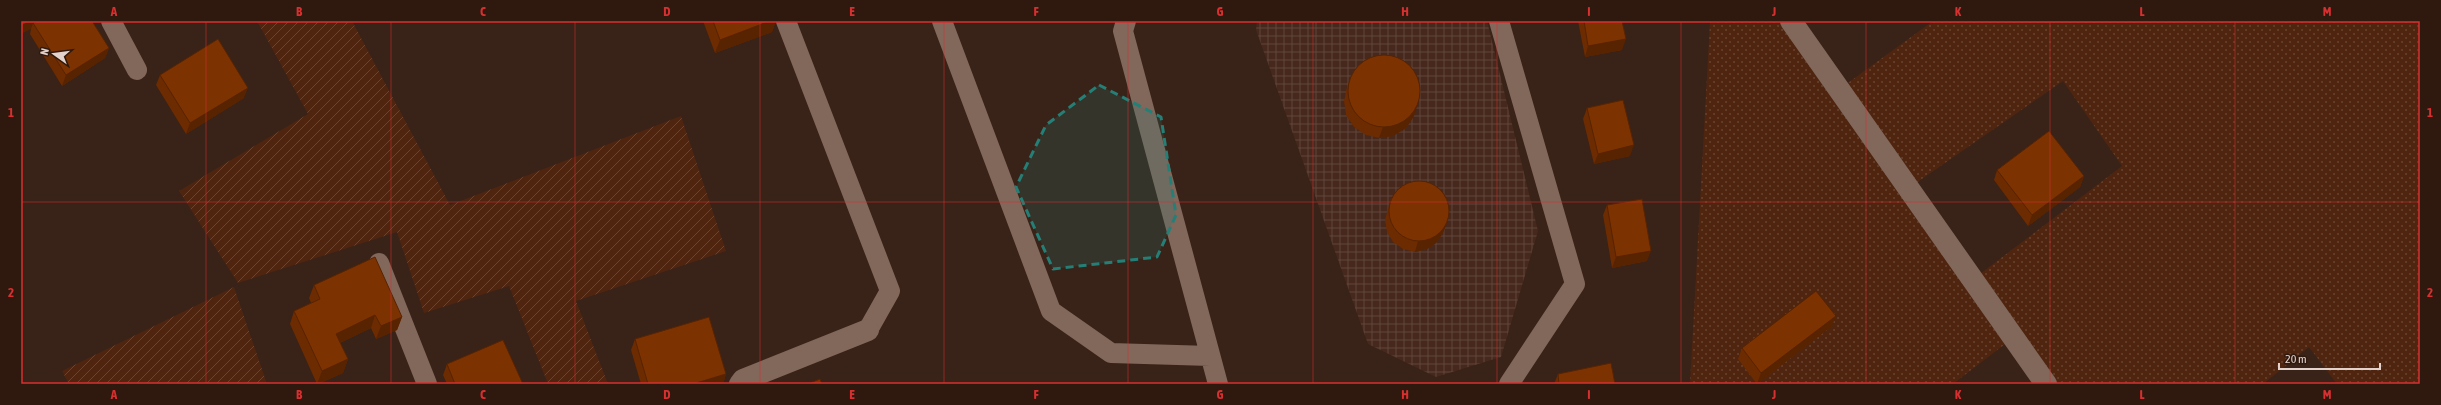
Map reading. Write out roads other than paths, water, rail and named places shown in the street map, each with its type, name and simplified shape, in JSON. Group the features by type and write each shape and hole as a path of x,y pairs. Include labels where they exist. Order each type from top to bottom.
{"street":[{"path":"1791,21 2046,384"},
{"path":"740,384 743,380 868,330"}],"lane":[{"path":"111,21 137,70"},
{"path":"786,21 890,291 868,330"},
{"path":"942,21 1051,311 1111,353 1210,356"},
{"path":"1126,21 1123,31 1218,384"},
{"path":"1499,21 1575,284 1509,384"},
{"path":"379,263 427,384"}]}
